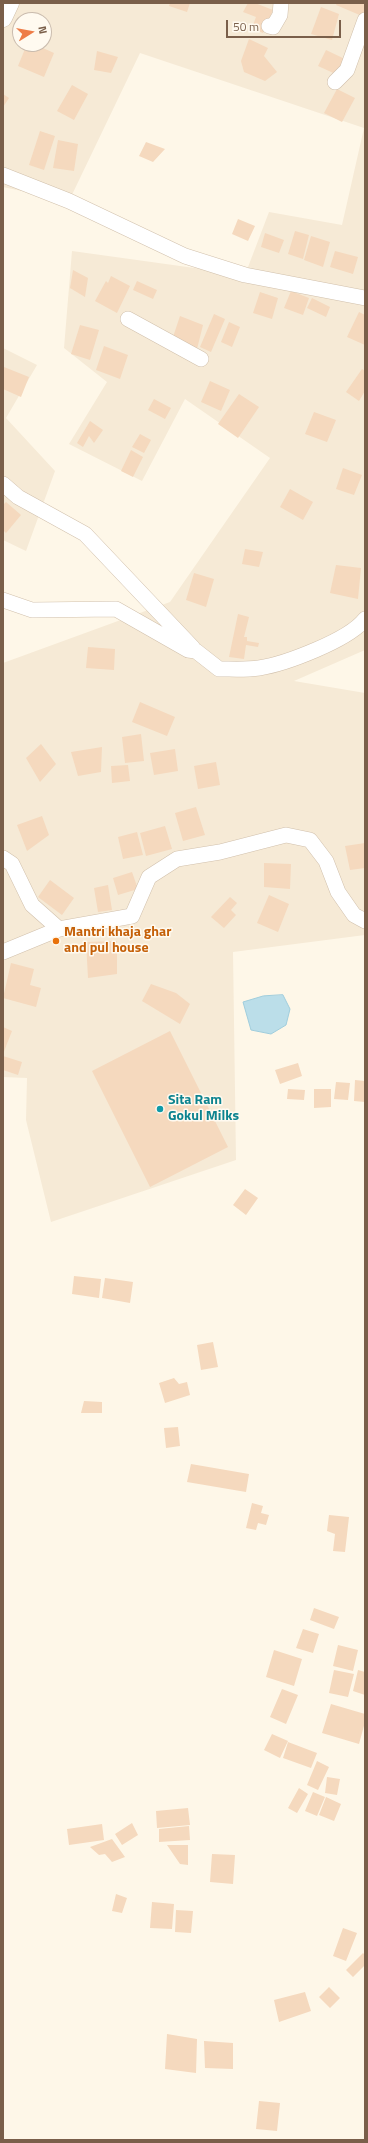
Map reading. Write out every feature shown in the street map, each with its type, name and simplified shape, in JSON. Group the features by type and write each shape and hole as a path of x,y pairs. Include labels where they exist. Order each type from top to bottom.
{"street":[{"path":"3,18 10,3"},
{"path":"269,26 273,27 280,15 282,3"},
{"path":"334,82 347,70 365,20"},
{"path":"3,176 69,201 185,256 245,275 365,298"},
{"path":"128,319 201,359"},
{"path":"3,484 18,497 85,534 196,651 219,669 259,668 311,652 355,630 365,619"},
{"path":"3,600 32,610 116,609 188,650 196,651"},
{"path":"3,952 59,929 132,916 149,877 177,858 220,852 286,835 310,840 326,861 338,892 354,915 365,921"},
{"path":"3,858 12,864 32,905 59,929"}],"shaded area":[{"path":"3,3 365,3 365,650 294,681 365,693 365,935 233,952 236,1160 51,1222 26,1120 27,1078 3,1077 3,663 170,602 270,458 185,399 142,481 69,444 107,382 64,348 72,251 245,275 269,212 342,225 364,128 140,53 69,201 3,187"},
{"path":"3,348 37,365 6,418 55,471 26,551 3,540"}],"water":[{"path":"283,995 290,1009 286,1025 271,1034 251,1030 243,1002 263,996"}],"building":[{"path":"170,3 190,3 187,12 169,6"},
{"path":"248,3 255,3 273,10 263,33 252,28 256,17 243,12"},
{"path":"337,3 365,3 365,9 362,16 336,5"},
{"path":"321,7 339,14 332,40 311,34"},
{"path":"249,39 268,48 264,56 277,72 265,81 244,72 241,61"},
{"path":"326,50 347,60 340,76 318,66"},
{"path":"97,51 118,57 111,73 94,70"},
{"path":"24,52 54,53 44,77 18,66"},
{"path":"72,85 88,94 74,120 57,111"},
{"path":"337,89 355,98 342,122 324,113"},
{"path":"3,94 9,98 3,107"},
{"path":"40,131 55,136 44,170 29,165"},
{"path":"58,140 78,144 74,171 53,168"},
{"path":"146,142 165,149 153,162 139,156"},
{"path":"238,219 255,226 248,241 232,234"},
{"path":"295,231 309,235 303,259 288,254"},
{"path":"265,233 284,240 279,253 261,247"},
{"path":"311,236 330,242 323,267 304,260"},
{"path":"335,251 358,257 353,274 330,267"},
{"path":"73,270 88,278 85,297 70,288"},
{"path":"111,276 130,286 117,313 95,301 106,281 108,283"},
{"path":"137,281 157,290 153,299 133,290"},
{"path":"291,291 309,298 303,315 284,308"},
{"path":"260,292 278,298 272,319 253,313"},
{"path":"312,298 330,307 326,317 307,308"},
{"path":"359,312 365,315 365,345 347,337"},
{"path":"214,314 225,319 211,352 200,347"},
{"path":"180,316 203,325 197,349 173,337"},
{"path":"229,322 240,327 232,347 221,342"},
{"path":"80,325 99,330 90,360 71,354"},
{"path":"104,346 128,355 120,379 96,370"},
{"path":"4,367 29,377 21,397 3,389"},
{"path":"362,369 365,371 365,391 359,401 346,392"},
{"path":"210,381 230,390 221,411 201,402"},
{"path":"239,394 259,407 238,438 218,424"},
{"path":"154,399 171,408 165,419 148,410"},
{"path":"314,412 336,420 327,442 305,434"},
{"path":"90,421 103,430 94,443 89,436 83,447 77,443"},
{"path":"140,434 151,440 144,453 132,447"},
{"path":"131,450 143,457 133,477 121,471"},
{"path":"343,468 362,475 354,495 336,489"},
{"path":"290,489 313,502 303,520 280,507"},
{"path":"6,502 21,515 6,533 3,530 3,505"},
{"path":"245,549 263,552 259,567 242,564"},
{"path":"336,565 361,568 358,599 330,593"},
{"path":"194,573 214,579 206,607 186,600"},
{"path":"238,614 249,617 244,637 247,637 247,641 259,643 258,647 246,645 244,659 229,657"},
{"path":"88,647 115,649 114,670 86,668"},
{"path":"140,702 175,717 167,736 132,722"},
{"path":"141,734 144,761 125,763 122,737"},
{"path":"41,744 56,764 40,782 26,758"},
{"path":"102,747 101,772 78,776 71,752"},
{"path":"175,749 178,771 154,775 150,753"},
{"path":"216,762 220,785 198,789 194,766"},
{"path":"128,765 130,781 112,783 111,766"},
{"path":"196,807 205,835 183,841 175,813"},
{"path":"42,816 49,835 27,851 17,825"},
{"path":"165,826 172,849 146,856 140,833"},
{"path":"137,832 143,855 123,859 118,837"},
{"path":"365,843 365,868 350,870 345,846"},
{"path":"264,863 291,864 290,889 264,887"},
{"path":"132,872 138,889 118,895 113,878"},
{"path":"50,880 74,898 62,915 38,897"},
{"path":"108,885 112,910 98,912 94,888"},
{"path":"269,895 289,904 278,932 257,923"},
{"path":"230,897 237,903 231,910 236,915 224,928 211,917"},
{"path":"117,941 117,974 88,978 86,942"},
{"path":"11,963 34,969 30,985 41,988 36,1007 3,998"},
{"path":"151,984 176,993 190,1004 180,1024 142,1001"},
{"path":"3,1027 12,1031 3,1054"},
{"name":"Sita Ram Gokul Milks","path":"170,1031 228,1147 150,1187 92,1071"},
{"path":"3,1056 22,1062 18,1075 3,1070"},
{"path":"298,1063 302,1076 280,1084 275,1070"},
{"path":"355,1080 365,1081 365,1102 354,1101"},
{"path":"336,1082 350,1083 348,1100 334,1099"},
{"path":"288,1089 305,1090 304,1100 287,1099"},
{"path":"314,1089 331,1089 331,1107 314,1108"},
{"path":"245,1189 258,1198 246,1215 233,1205"},
{"path":"74,1276 101,1279 99,1298 72,1294"},
{"path":"105,1278 133,1282 130,1303 102,1298"},
{"path":"213,1342 218,1367 201,1370 197,1345"},
{"path":"174,1378 179,1384 187,1382 190,1395 165,1403 159,1383"},
{"path":"84,1401 102,1402 102,1413 81,1413"},
{"path":"178,1427 180,1446 166,1448 164,1428"},
{"path":"191,1464 249,1474 246,1492 187,1482"},
{"path":"252,1503 263,1506 261,1513 269,1515 266,1525 258,1523 256,1530 246,1528"},
{"path":"329,1515 349,1517 345,1552 333,1551 335,1534 327,1531"},
{"path":"314,1608 339,1617 334,1629 310,1620"},
{"path":"303,1629 319,1634 313,1653 296,1648"},
{"path":"338,1645 358,1650 353,1671 333,1666"},
{"path":"274,1650 302,1659 294,1686 266,1677"},
{"path":"334,1670 354,1674 348,1697 329,1693"},
{"path":"358,1670 365,1672 365,1695 353,1691"},
{"path":"282,1689 298,1695 286,1724 270,1717"},
{"path":"331,1704 365,1714 365,1722 359,1744 322,1733"},
{"path":"272,1734 288,1741 280,1758 264,1750"},
{"path":"288,1742 317,1753 311,1768 283,1758"},
{"path":"317,1761 329,1767 318,1790 307,1785"},
{"path":"327,1777 340,1779 337,1795 325,1793"},
{"path":"299,1788 308,1794 297,1813 288,1808"},
{"path":"313,1792 325,1797 317,1816 305,1811"},
{"path":"326,1797 341,1804 334,1821 319,1815"},
{"path":"188,1808 190,1825 157,1828 156,1811"},
{"path":"132,1823 138,1835 122,1845 115,1834"},
{"path":"102,1824 104,1840 69,1845 67,1829"},
{"path":"189,1826 190,1840 159,1842 159,1829"},
{"path":"112,1839 125,1857 112,1862 105,1854 99,1855 90,1847"},
{"path":"167,1845 188,1845 188,1865 180,1864"},
{"path":"212,1854 235,1855 233,1884 210,1882"},
{"path":"116,1894 127,1898 122,1913 112,1911"},
{"path":"152,1902 174,1904 172,1929 150,1928"},
{"path":"176,1910 193,1911 191,1933 175,1932"},
{"path":"343,1928 357,1933 346,1961 333,1956"},
{"path":"363,1953 365,1955 365,1965 353,1977 346,1970"},
{"path":"329,1987 340,1998 330,2008 319,1997"},
{"path":"305,1992 311,2011 279,2022 274,2000"},
{"path":"167,2034 197,2039 196,2073 165,2069"},
{"path":"204,2041 233,2043 233,2069 205,2068"},
{"path":"259,2101 280,2103 277,2131 256,2129"}],"place":[{"name":"Mantri khaja ghar and pul house","path":"56,941"},
{"name":"Sita Ram Gokul Milks","path":"160,1109"}]}
